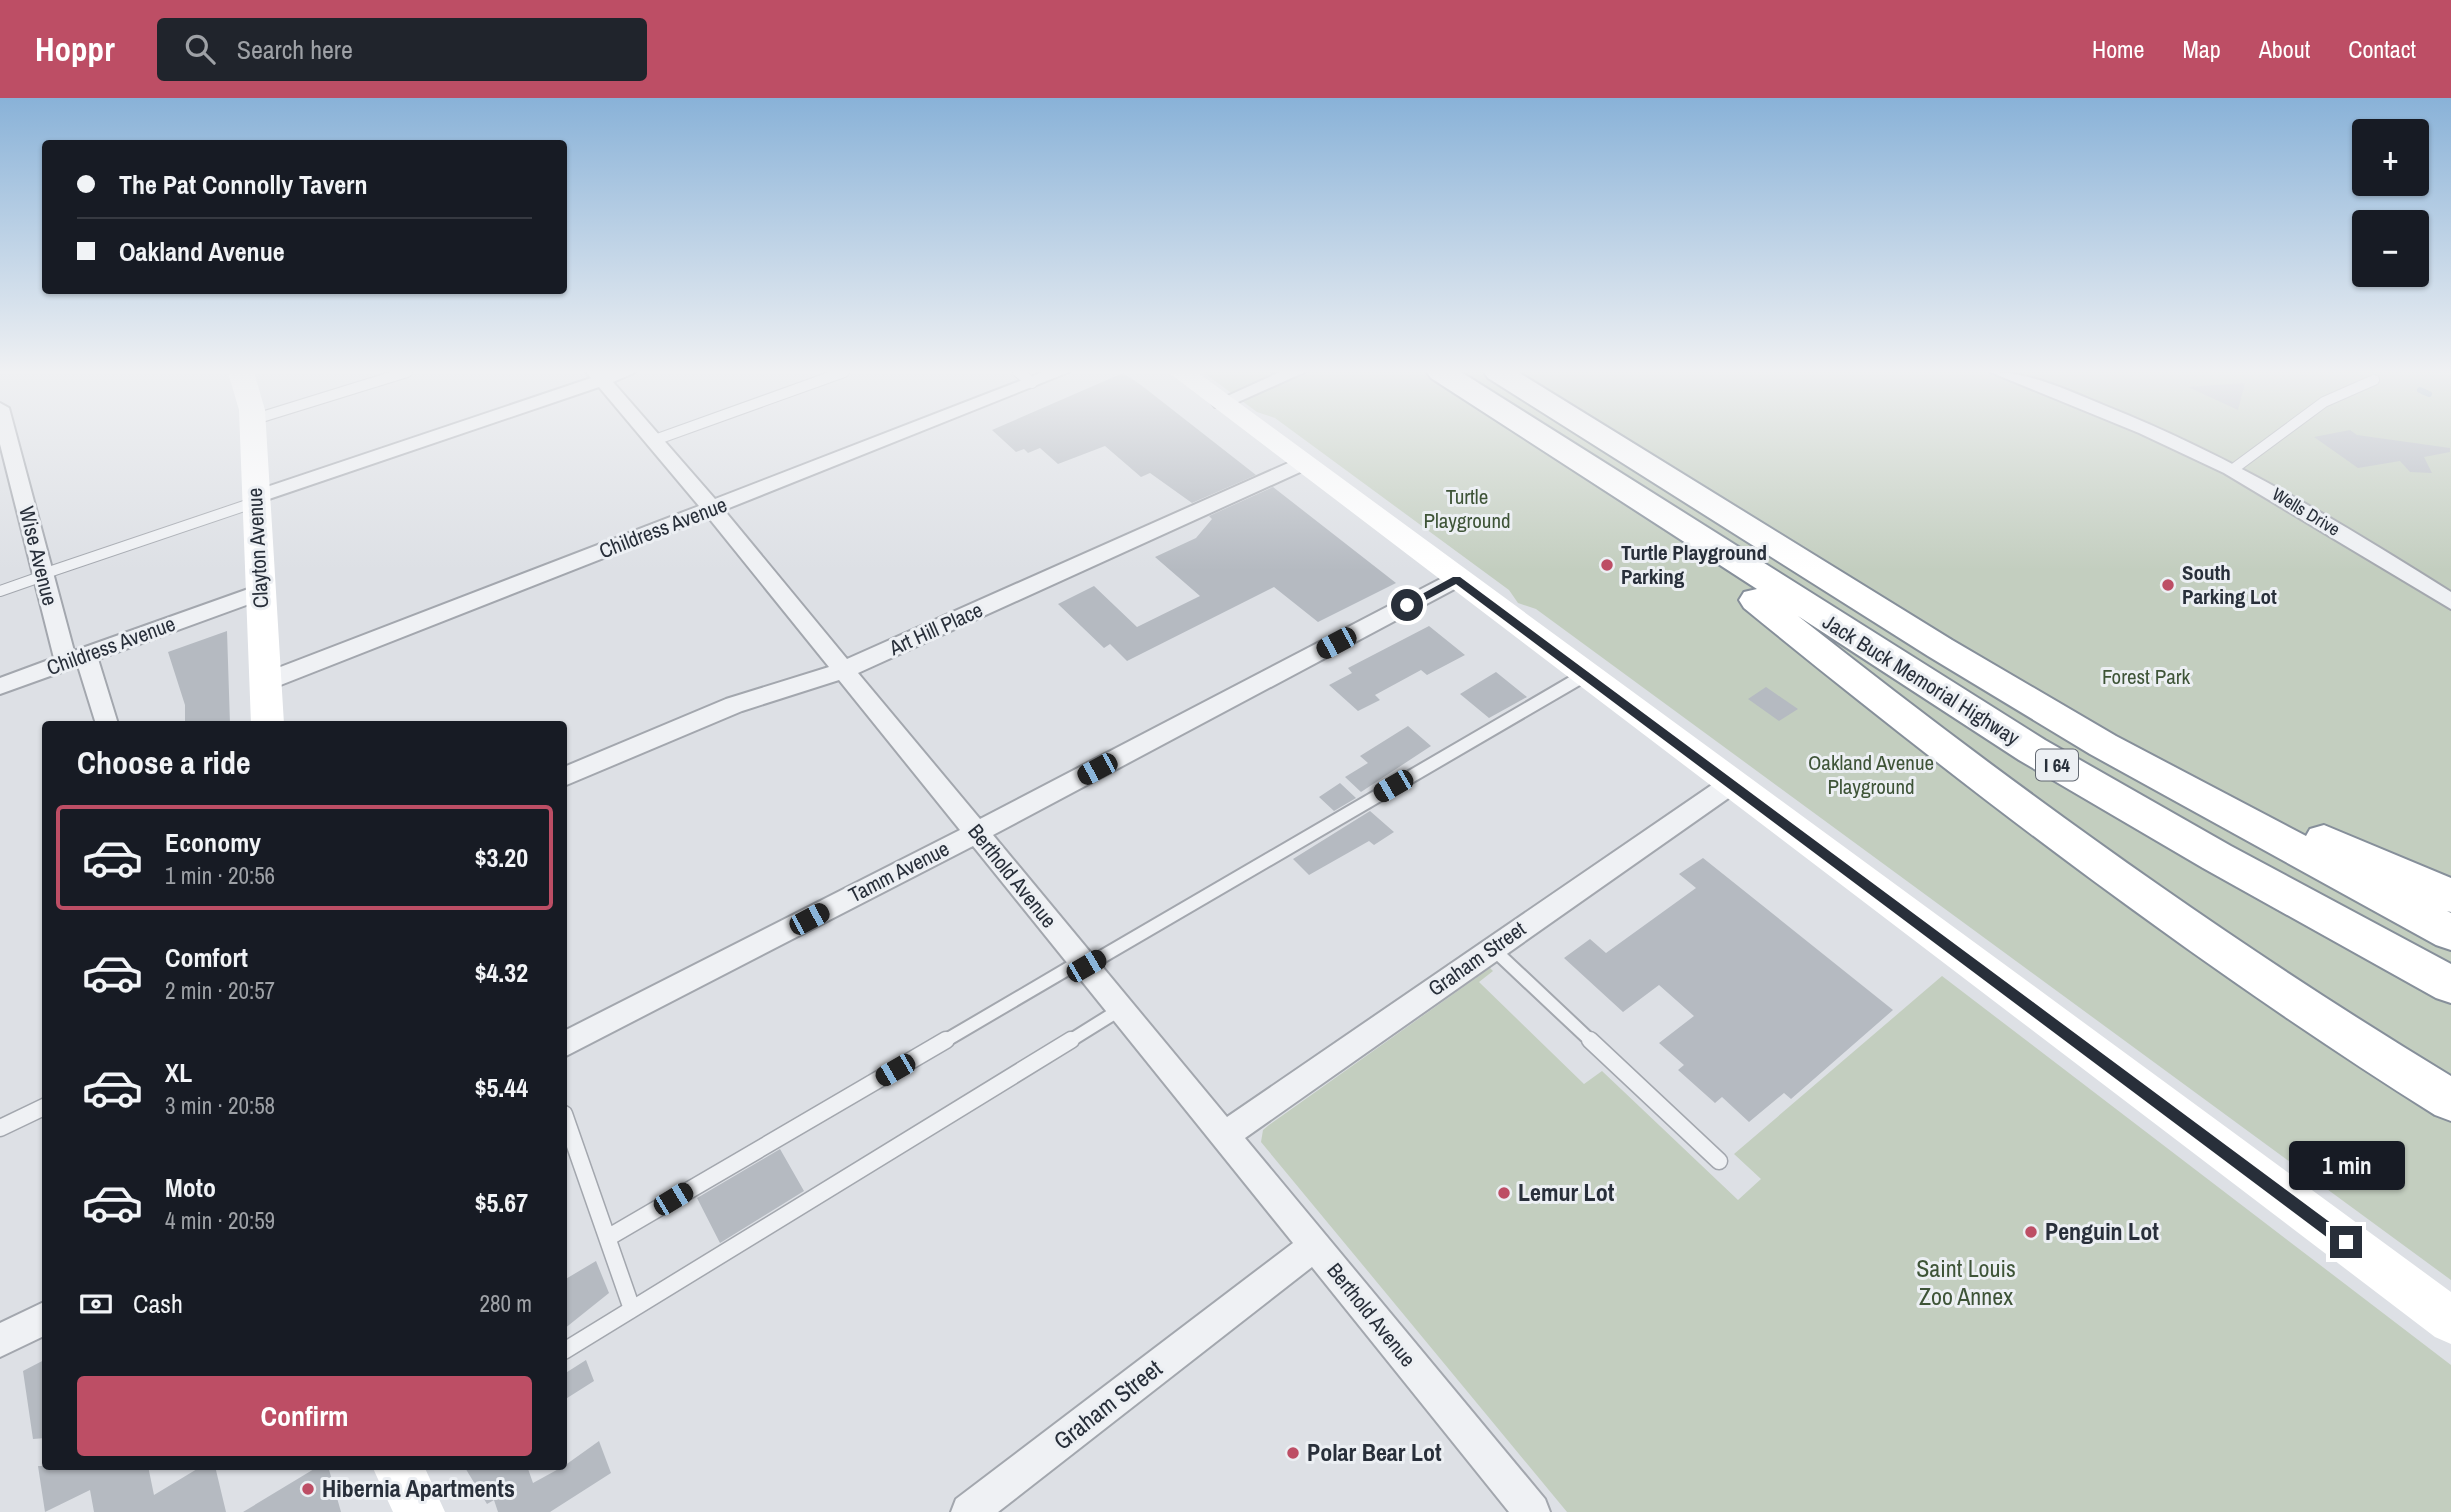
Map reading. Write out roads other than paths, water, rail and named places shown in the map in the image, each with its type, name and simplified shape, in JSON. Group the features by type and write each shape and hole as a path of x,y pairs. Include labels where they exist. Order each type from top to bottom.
{"highway":[{"name":"Jack Buck Memorial Highway","path":"1544,438 2032,750 2205,850 2451,985"},
{"name":"Jack Buck Memorial Highway","path":"1604,438 1940,648 2104,745 2451,933"},
{"path":"1676,523 1755,599 2054,833 2195,937 2382,1059 2451,1100"},
{"path":"2104,745 2451,896"},
{"path":"2382,1059 2451,1111"}],"street":[{"name":"Wise Avenue","path":"8,438 43,575 76,659 106,721"},
{"name":"Clayton Avenue","path":"253,438 268,721"},
{"path":"256,499 428,438"},
{"name":"Berthold Avenue","path":"649,438 712,509 1532,1512"},
{"name":"Childress Avenue","path":"265,682 712,509 882,438"},
{"path":"1267,438 2451,1321"},
{"name":"Wells Drive","path":"2162,438 2232,470 2314,516 2451,602"},
{"name":"Art Hill Place","path":"567,776 708,714 844,670 1302,464"},
{"name":"Tamm Avenue","path":"567,1043 976,833 1457,579"},
{"name":"Childress Avenue","path":"0,686 261,592"},
{"name":"Graham Street","path":"1224,1136 1731,784"},
{"name":"Graham Street","path":"969,1512 1314,1246"},
{"path":"0,1341 42,1319"},
{"path":"399,1470 420,1512"}],"lane":[{"path":"652,442 663,438"},
{"path":"2232,470 2275,438"},
{"path":"0,591 256,499"},
{"path":"609,1237 1585,675"},
{"path":"1492,948 1719,1161"},
{"path":"567,1349 1121,1009"},
{"path":"0,1128 42,1108"},
{"path":"567,1122 632,1309"}],"place":[{"name":"Turtle Playground Parking","path":"1607,565"},
{"name":"South Parking Lot","path":"2168,585"},
{"name":"Lemur Lot","path":"1504,1193"},
{"name":"Penguin Lot","path":"2031,1232"},
{"name":"Polar Bear Lot","path":"1293,1453"},
{"name":"Hibernia Apartments","path":"308,1489"}],"park label":[{"name":"Turtle Playground","path":"1467,509"},
{"name":"Forest Park","path":"2146,677"},
{"name":"Oakland Avenue Playground","path":"1871,775"},
{"name":"Saint Louis Zoo Annex","path":"1966,1283"}]}
